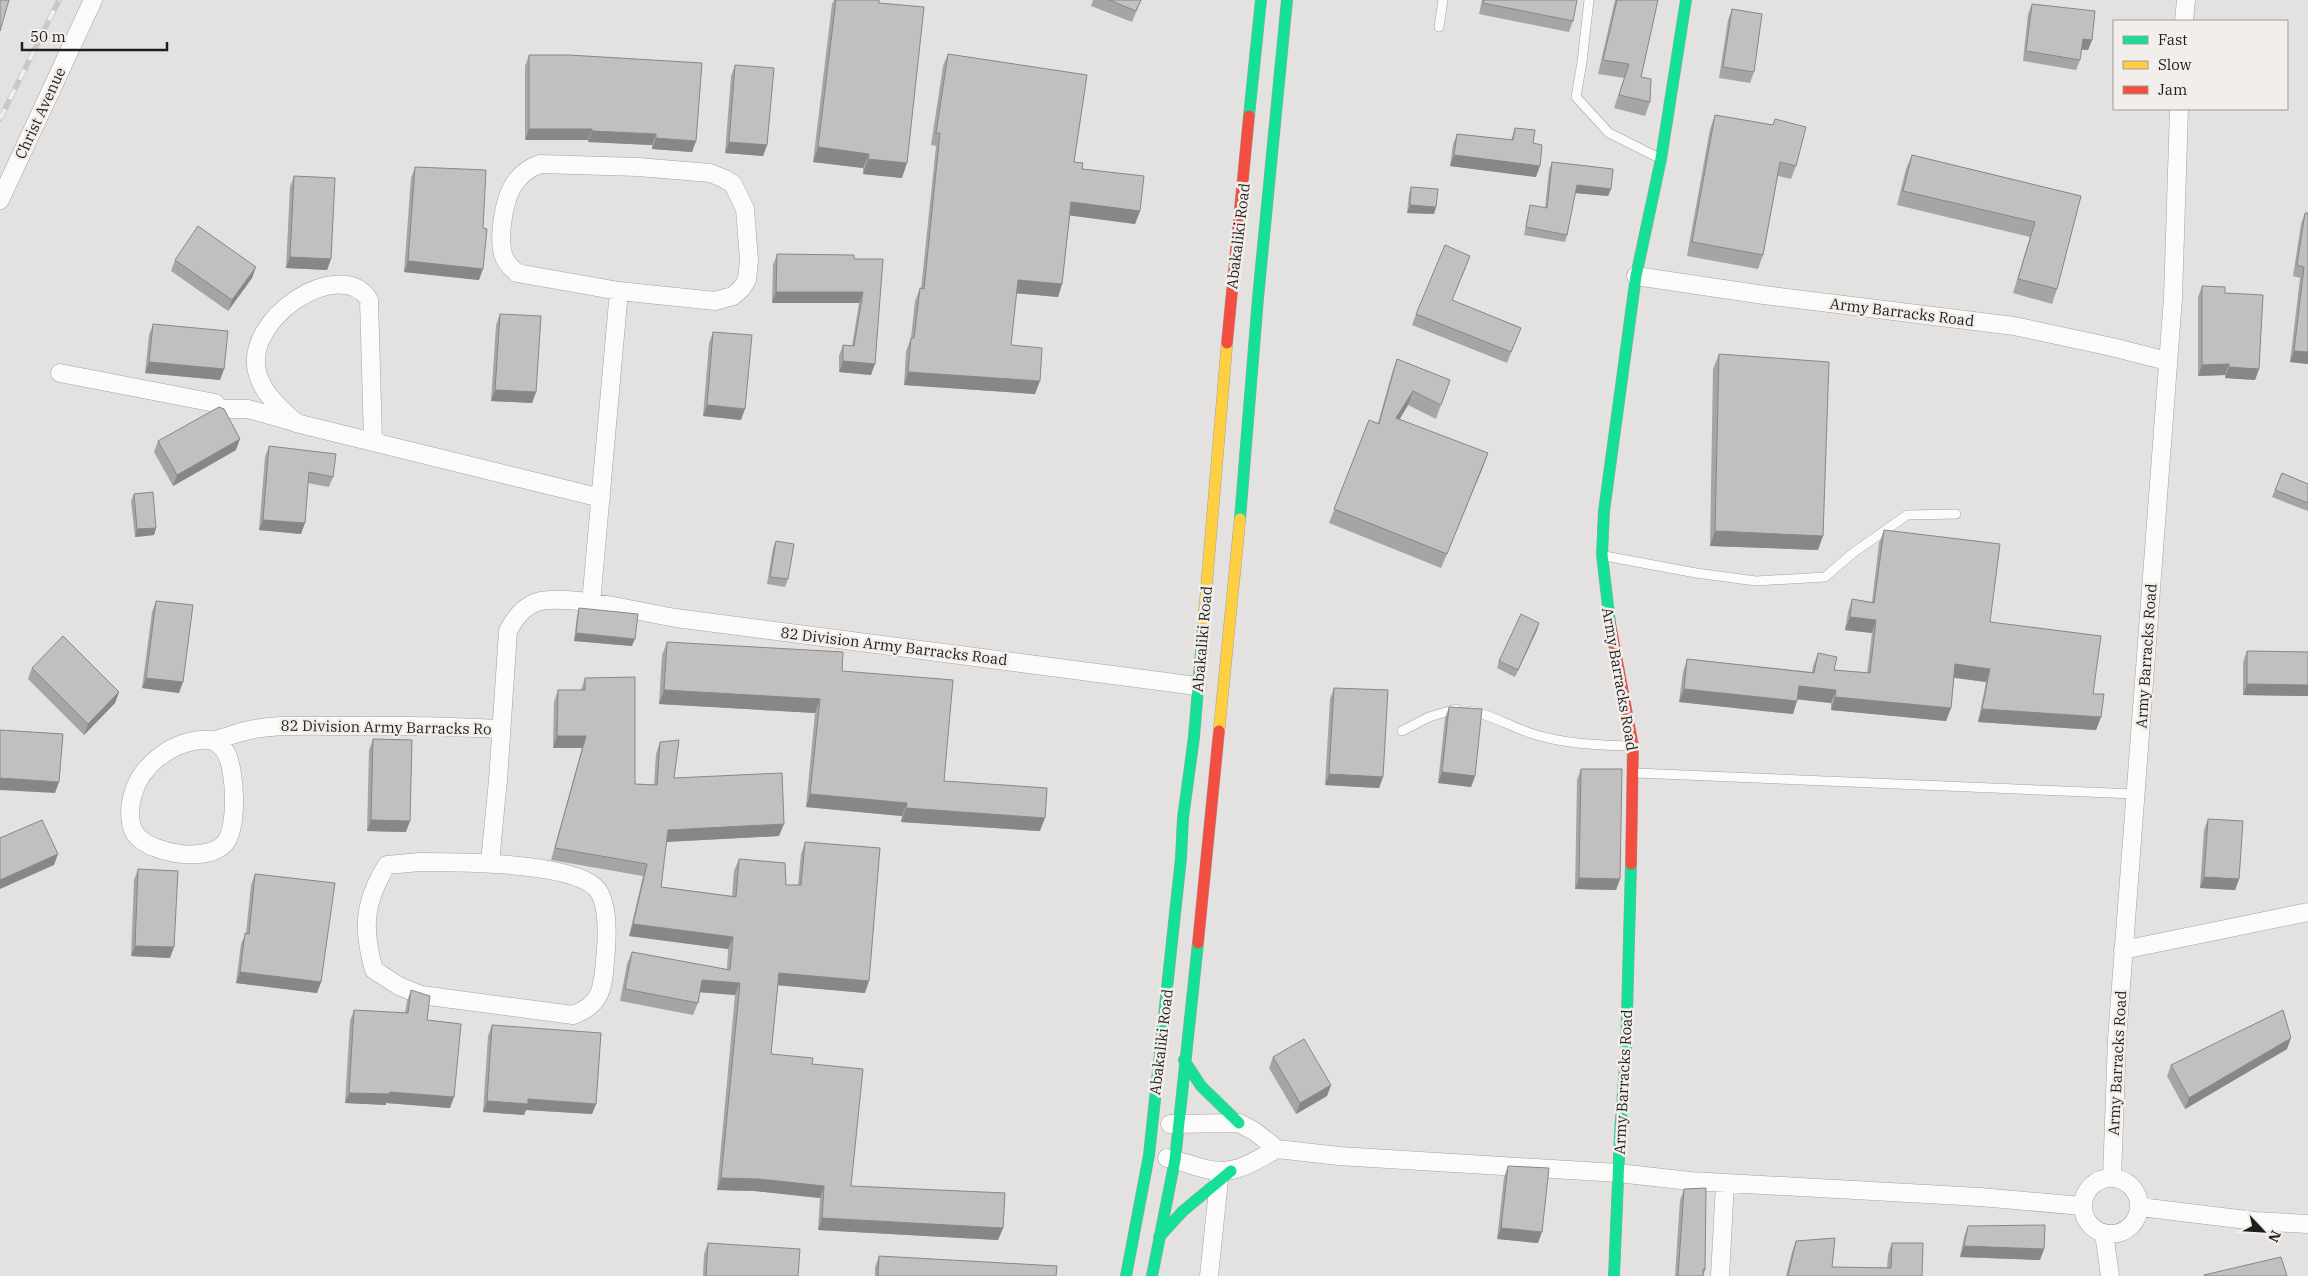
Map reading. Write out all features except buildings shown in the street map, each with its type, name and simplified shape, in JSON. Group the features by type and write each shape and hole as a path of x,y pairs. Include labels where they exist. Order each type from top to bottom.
{"main road":[{"name":"Abakaliki Road","path":"1126,1276 1149,1155 1181,858 1183,818 1194,737 1231,298 1261,0"},
{"name":"Abakaliki Road","path":"1152,1276 1174,1160 1198,943 1247,450 1258,298 1287,0"},
{"name":"Army Barracks Road","path":"1614,1276 1626,1052 1634,773 1633,746 1606,601 1602,555 1604,510 1636,276 1661,159 1686,0"},
{"path":"1184,1060 1193,1078 1239,1123"},
{"path":"1159,1237 1183,1211 1225,1175"}],"street":[{"name":"Christ Avenue","path":"0,200 93,0"},
{"path":"2184,20 2186,0"},
{"name":"Army Barracks Road","path":"2112,1177 2117,1039 2123,950 2173,298 2180,110"},
{"path":"540,164 638,167 710,173 725,178 734,184 745,209 748,241 747,280 741,289 727,299 715,301 619,291 517,273 510,267 504,256 501,242 506,201 518,178 529,169 540,164"},
{"name":"Army Barracks Road","path":"1636,276 1764,295 2014,326 2112,346 2167,361"},
{"path":"296,423 277,405 262,386 254,358 257,347 269,322 282,311 314,290 332,284 341,284 365,294 369,300 373,440"},
{"path":"592,603 619,291"},
{"path":"60,373 215,403 220,409 248,409 296,423 373,440 404,450 601,498"},
{"name":"82 Division Army Barracks Road","path":"490,862 508,631 516,617 526,607 538,602 551,600 592,603 676,618 1198,686"},
{"name":"82 Division Army Barracks Ro","path":"214,741 225,752 233,782 232,828 226,842 220,848 206,853 171,854 152,848 136,836 131,824 131,803 140,778 150,764 170,750 200,740 214,741 230,734 278,726 402,724 501,729"},
{"path":"420,862 490,862 559,872 585,881 599,892 602,897 606,918 604,979 597,1000 587,1010 573,1015 422,995 399,986 374,970 368,948 367,913 374,884 387,865 420,862"},
{"path":"2123,950 2308,912"},
{"path":"1149,1155 1174,1160 1225,1175 1277,1149 1254,1130 1239,1123 1153,1123"},
{"name":"Army Barracks Road","path":"1277,1149 1339,1156 1618,1174 1725,1183 1980,1197 2082,1206"},
{"path":"1209,1276 1225,1175"},
{"path":"2112,1177 2123,1179 2132,1186 2138,1196 2140,1207 2137,1217 2131,1225 2123,1231 2114,1234 2104,1233 2088,1223 2082,1206 2084,1195 2091,1185 2100,1179 2112,1177"},
{"path":"1720,1276 1725,1183"},
{"path":"2140,1207 2254,1221 2308,1224"},
{"path":"2104,1233 2110,1276"}],"lane":[{"path":"1439,27 1443,0"},
{"path":"1589,0 1576,97 1609,133 1661,159"},
{"path":"1602,555 1696,573 1756,581 1825,577 1853,553 1907,515 1956,514"},
{"path":"1402,731 1429,717 1458,708 1491,715 1528,732 1558,741 1633,746"},
{"path":"1634,773 2135,794"}],"railway":[{"path":"0,119 59,0"}],"traffic: fast":[{"path":"1249,116 1261,0"},
{"path":"1240,519 1258,298 1287,0"},
{"path":"1610,623 1602,555 1604,511 1636,276 1661,159 1686,0"},
{"path":"1126,1276 1149,1155 1181,858 1183,818 1194,737 1203,628"},
{"path":"1614,1276 1620,1133 1626,1052 1631,864"},
{"path":"1152,1276 1175,1160 1198,943"},
{"path":"1184,1060 1201,1086 1239,1123"},
{"path":"1159,1237 1183,1211 1231,1171"}],"traffic: slow":[{"path":"1203,628 1227,343"},
{"path":"1219,731 1240,519"}],"traffic: jam":[{"path":"1227,343 1249,116"},
{"path":"1610,623 1633,746 1631,864"},
{"path":"1198,943 1219,731"}]}
